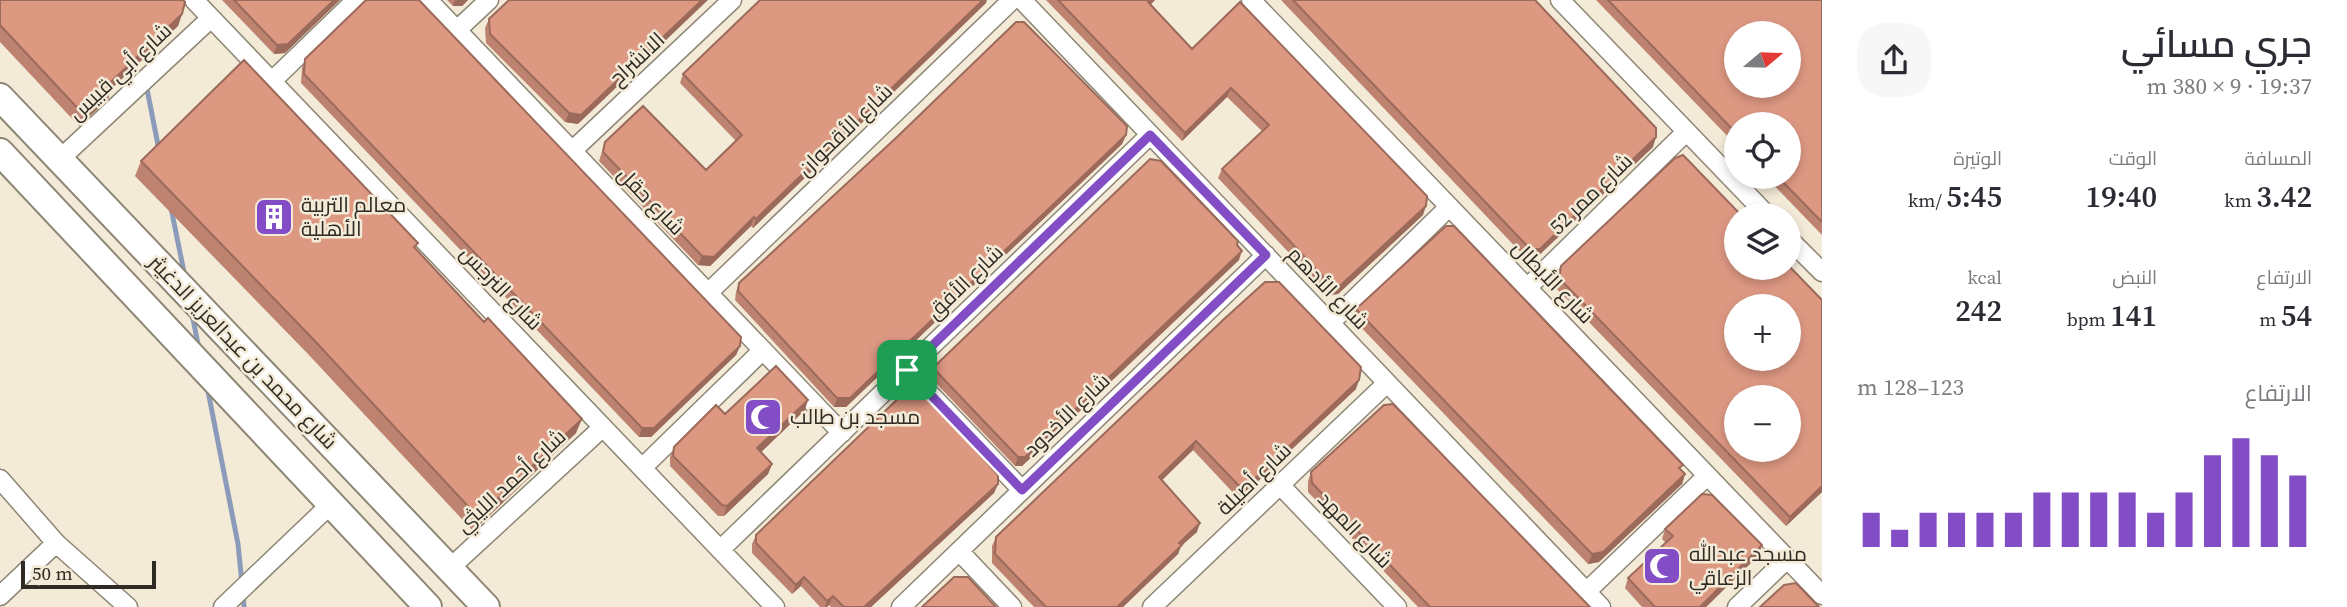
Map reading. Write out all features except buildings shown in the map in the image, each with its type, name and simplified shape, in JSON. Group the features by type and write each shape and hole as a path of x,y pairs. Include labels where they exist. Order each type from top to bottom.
{"street":[{"name":"شارع النرجس","path":"194,0 775,607"},
{"path":"272,81 356,0"},
{"name":"شارع حقل","path":"428,0 842,433"},
{"path":"457,30 489,0"},
{"name":"الانشراح","path":"572,151 732,0"},
{"name":"شارع الأقحوان","path":"708,293 1012,0"},
{"name":"شارع الأدهم","path":"1022,0 1601,607"},
{"name":"شارع الأبطال","path":"1251,0 1822,596"},
{"path":"1560,0 1755,203"},
{"name":"شارع أبي قبيس","path":"60,159 211,18"},
{"name":"شارع محمد بن عبدالعزيز الدغيثر","path":"0,97 486,607"},
{"name":"شارع ممر 52","path":"1527,288 1686,132"},
{"name":"شارع الأفق","path":"720,550 1150,135"},
{"name":"شارع محمد بن عبدالعزيز الدغيثر","path":"0,152 428,607"},
{"path":"1330,323 1449,207"},
{"path":"1801,251 1822,272"},
{"name":"شارع الأخدود","path":"901,607 1266,255"},
{"path":"642,468 763,350"},
{"path":"907,370 1022,490"},
{"name":"شارع أصيلة","path":"1152,607 1387,383"},
{"name":"شارع أحمد الليثي","path":"450,568 603,427"},
{"path":"1586,592 1707,475"},
{"path":"0,480 56,542 128,607"},
{"name":"شارع المهد","path":"1280,485 1397,607"},
{"path":"223,607 331,504"},
{"path":"0,596 56,542"},
{"path":"959,551 1012,607"},
{"path":"1737,607 1787,559"}],"waterway":[{"path":"146,84 159,150"},
{"path":"171,208 185,277"},
{"path":"192,314 199,349"},
{"path":"207,386 238,544 242,583"},
{"path":"243,593 244,607"}],"place":[{"name":"معالم التربية الأهلية","path":"274,217"},
{"name":"مسجد بن طالب","path":"763,417"},
{"name":"مسجد عبدالله الزعاقي","path":"1662,566"}],"route":[{"path":"1150,135 1266,255 1022,490 907,370 1150,135"}]}
